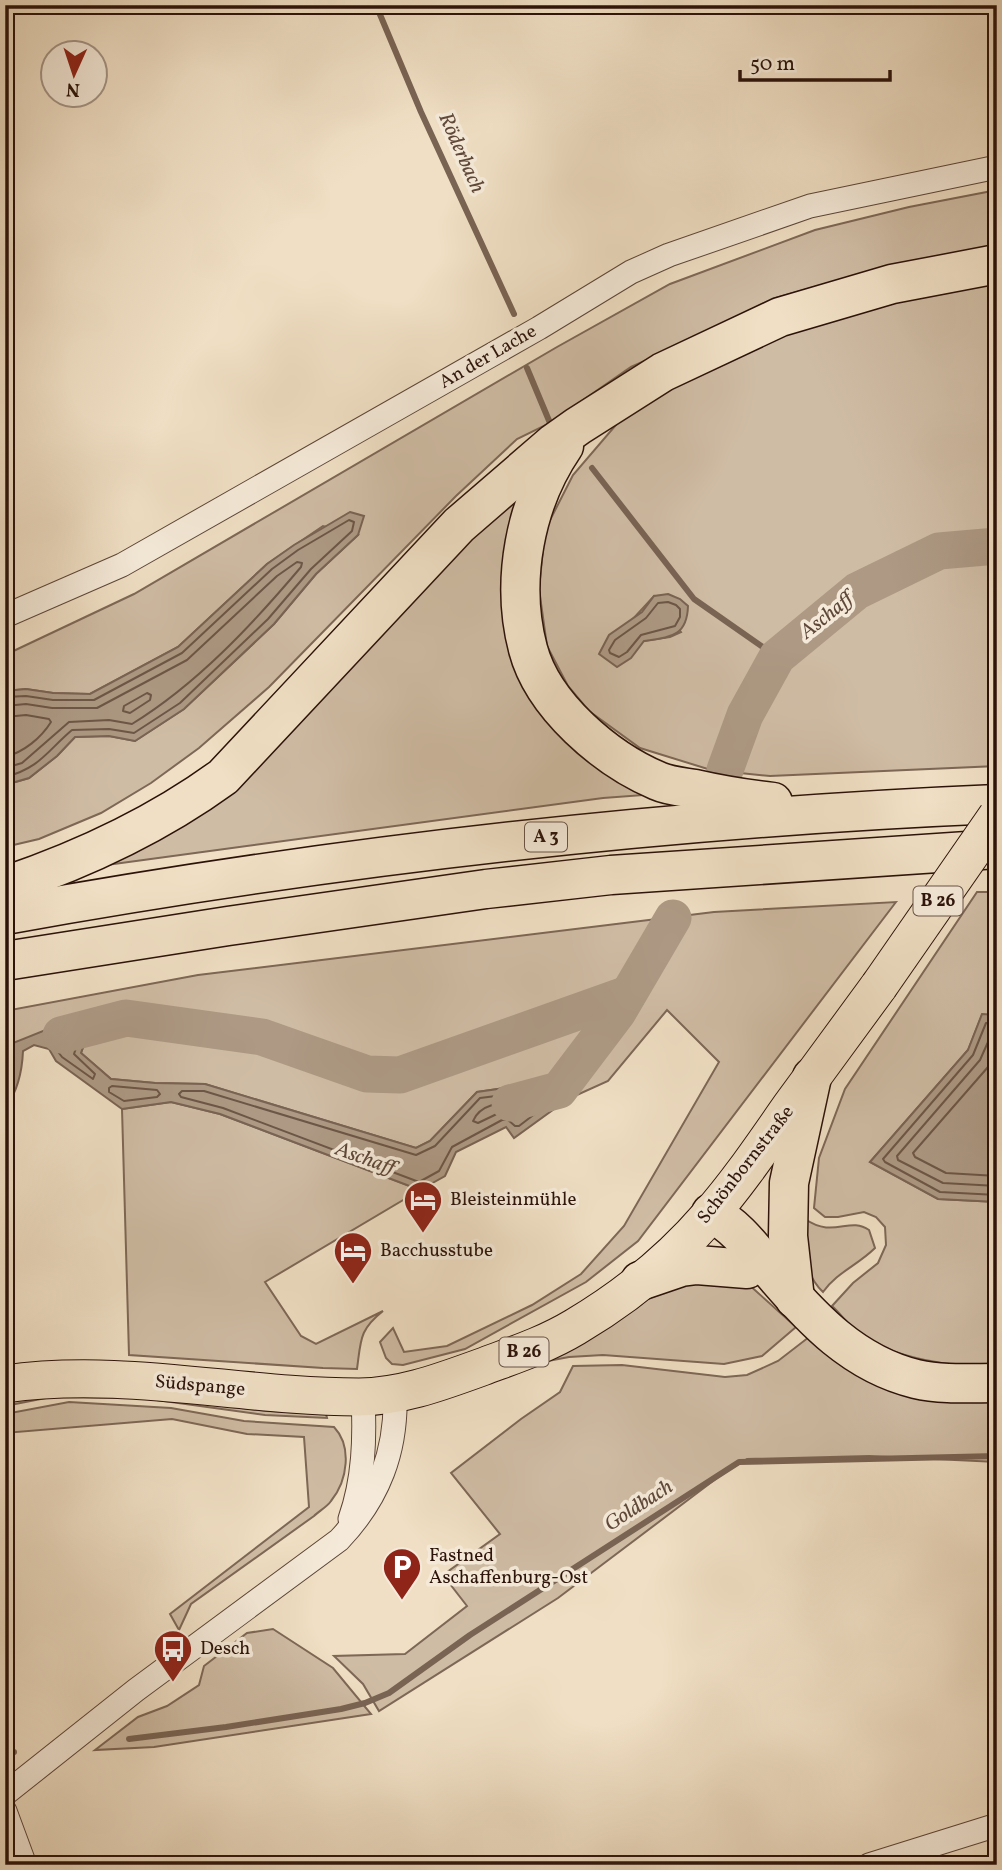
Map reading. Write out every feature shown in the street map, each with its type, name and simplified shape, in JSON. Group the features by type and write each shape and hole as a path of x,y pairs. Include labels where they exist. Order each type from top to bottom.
{"highway":[{"path":"5,886 62,867 184,806 223,777 459,525 554,443 663,372 780,317 891,284 997,264"},
{"path":"578,426 553,462 538,495 523,553 520,580 522,616 528,650 543,681 562,708 583,733 606,753 661,783 742,799 873,809"},
{"name":"A 3","path":"5,915 220,880 481,844 873,809 997,804"},
{"name":"A 3","path":"5,961 486,889 611,875 997,849"},
{"path":"795,1299 788,1236 789,1183 812,1077"},
{"path":"795,1299 727,1256 715,1244 710,1215 724,1220 738,1232 795,1299 850,1350 883,1368 918,1379 960,1384 997,1383"},
{"path":"640,1281 681,1267 697,1265 747,1269"}],"main road":[{"name":"Schönbornstraße","path":"379,1395 440,1382 538,1347 575,1327 663,1263 710,1215 879,986 997,816"},
{"name":"Südspange","path":"5,1384 29,1381 116,1380 316,1396 379,1395"}],"street":[{"name":"An der Lache","path":"5,616 122,565 539,328 631,272 669,255 810,206 997,167"},
{"path":"339,1540 351,1517 361,1481 364,1427 379,1395"},
{"path":"5,1794 135,1690 339,1540 358,1520 384,1471 396,1423 379,1395"},
{"path":"5,1811 25,1865"},
{"path":"869,1865 997,1825"}],"shaded area":[{"path":"997,190 997,248 889,266 772,299 701,336 631,367 550,423 517,439 456,496 269,687 199,748 151,783 101,813 39,839 5,847 5,785 29,778 57,756 75,737 109,736 135,741 184,709 274,624 316,574 358,535 323,526 267,564 178,647 90,694 26,689 5,691 5,655 134,594 670,284 815,230 909,207"},
{"path":"997,278 997,766 770,776 711,770 640,748 589,711 568,686 547,646 539,589 545,530 573,475 621,419 673,385 784,333 893,298","holes":["654,596 681,632 670,637 644,641 632,620"]},
{"path":"537,472 509,619 658,794 603,798 77,869 122,851"},
{"path":"977,892 997,892 997,1015 982,1015 968,1050 870,1162 938,1199 997,1202 997,1365 980,1366 944,1363 907,1355 873,1342 852,1327 832,1306 853,1283 878,1263 886,1245 885,1227 876,1217 864,1212 825,1217 814,1208 819,1158 845,1089"},
{"path":"896,902 638,1241 586,1282 465,1349 403,1365 392,1364 386,1358 380,1342 393,1328 404,1352 447,1346 532,1305 581,1274 624,1226 719,1062 667,1010 608,1081 568,1099 548,1082 477,1092 430,1141 416,1148 205,1084 111,1079 81,1053 86,1039 98,1032 101,1020 13,1043 5,1050 5,1011 198,975 714,912"},
{"path":"171,1102 220,1114 420,1190 265,1282 301,1336 316,1344 383,1311 365,1330 357,1369 129,1355 122,1109"},
{"path":"5,1169 10,1171 8,1360 5,1360"},
{"path":"805,1219 824,1227 862,1226 869,1230 875,1248 823,1292 808,1267"},
{"path":"695,1276 747,1283 796,1327 762,1356 724,1364 603,1355 569,1357 532,1364 644,1300"},
{"path":"809,1337 997,1398 997,1462 869,1456 747,1459 721,1475 558,1598 379,1711 363,1684 334,1656 405,1654 467,1606 443,1575 500,1534 451,1473 560,1392 573,1366 622,1365 725,1377 747,1375 778,1361"},
{"path":"81,1389 267,1411 326,1414 327,1418 265,1415 142,1398 51,1397 5,1406 5,1395"},
{"path":"69,1402 171,1408 244,1421 334,1427 344,1444 344,1473 337,1493 327,1505 191,1604 179,1630 170,1614 309,1507 304,1437 247,1434 172,1419 5,1433 5,1414"},
{"path":"273,1629 333,1668 371,1714 154,1747 95,1750 138,1717 167,1706 199,1685 204,1666 247,1633"}],"water":[{"path":"350,512 364,516 358,535 316,574 274,624 184,709 135,741 109,736 75,737 57,756 29,778 5,785 5,691 26,689 90,694 178,647 267,564"},
{"path":"668,594 688,606 687,616 680,630 669,636 644,641 631,658 617,667 599,654 609,635 642,612 654,596"},
{"path":"982,1014 997,1015 997,1202 938,1199 870,1162 968,1050"},
{"path":"101,1020 98,1032 86,1039 81,1053 111,1079 205,1084 416,1148 430,1141 477,1092 548,1082 568,1099 514,1138 506,1127 456,1152 445,1176 420,1190 220,1114 171,1102 122,1109 56,1061 49,1049 34,1045 23,1051 18,1082 5,1110 5,1050 13,1043 68,1021"}],"waterway":[{"name":"Röderbach","path":"376,5 421,112 514,314"},
{"name":"Röderbach","path":"527,368 550,423"},
{"name":"Röderbach","path":"592,468 694,599 777,657"},
{"name":"Aschaff","path":"725,770 745,715 777,657 857,591 939,551 997,546"},
{"name":"Aschaff","path":"510,1103 559,1090 618,1012 673,918"},
{"name":"Aschaff","path":"61,1035 126,1018 262,1037 367,1074 400,1075 628,994"},
{"name":"Goldbach","path":"129,1739 341,1709 389,1693 470,1635 739,1462 997,1456"},
{"name":"Goldbach","path":"5,1753 14,1752"}],"railway":[{"path":"5,8 12,5"}],"place":[{"name":"Bleisteinmühle","path":"423,1234"},
{"name":"Bacchusstube","path":"353,1285"},
{"name":"Fastned Aschaffenburg-Ost","path":"402,1601"},
{"name":"Desch","path":"173,1683"}]}
